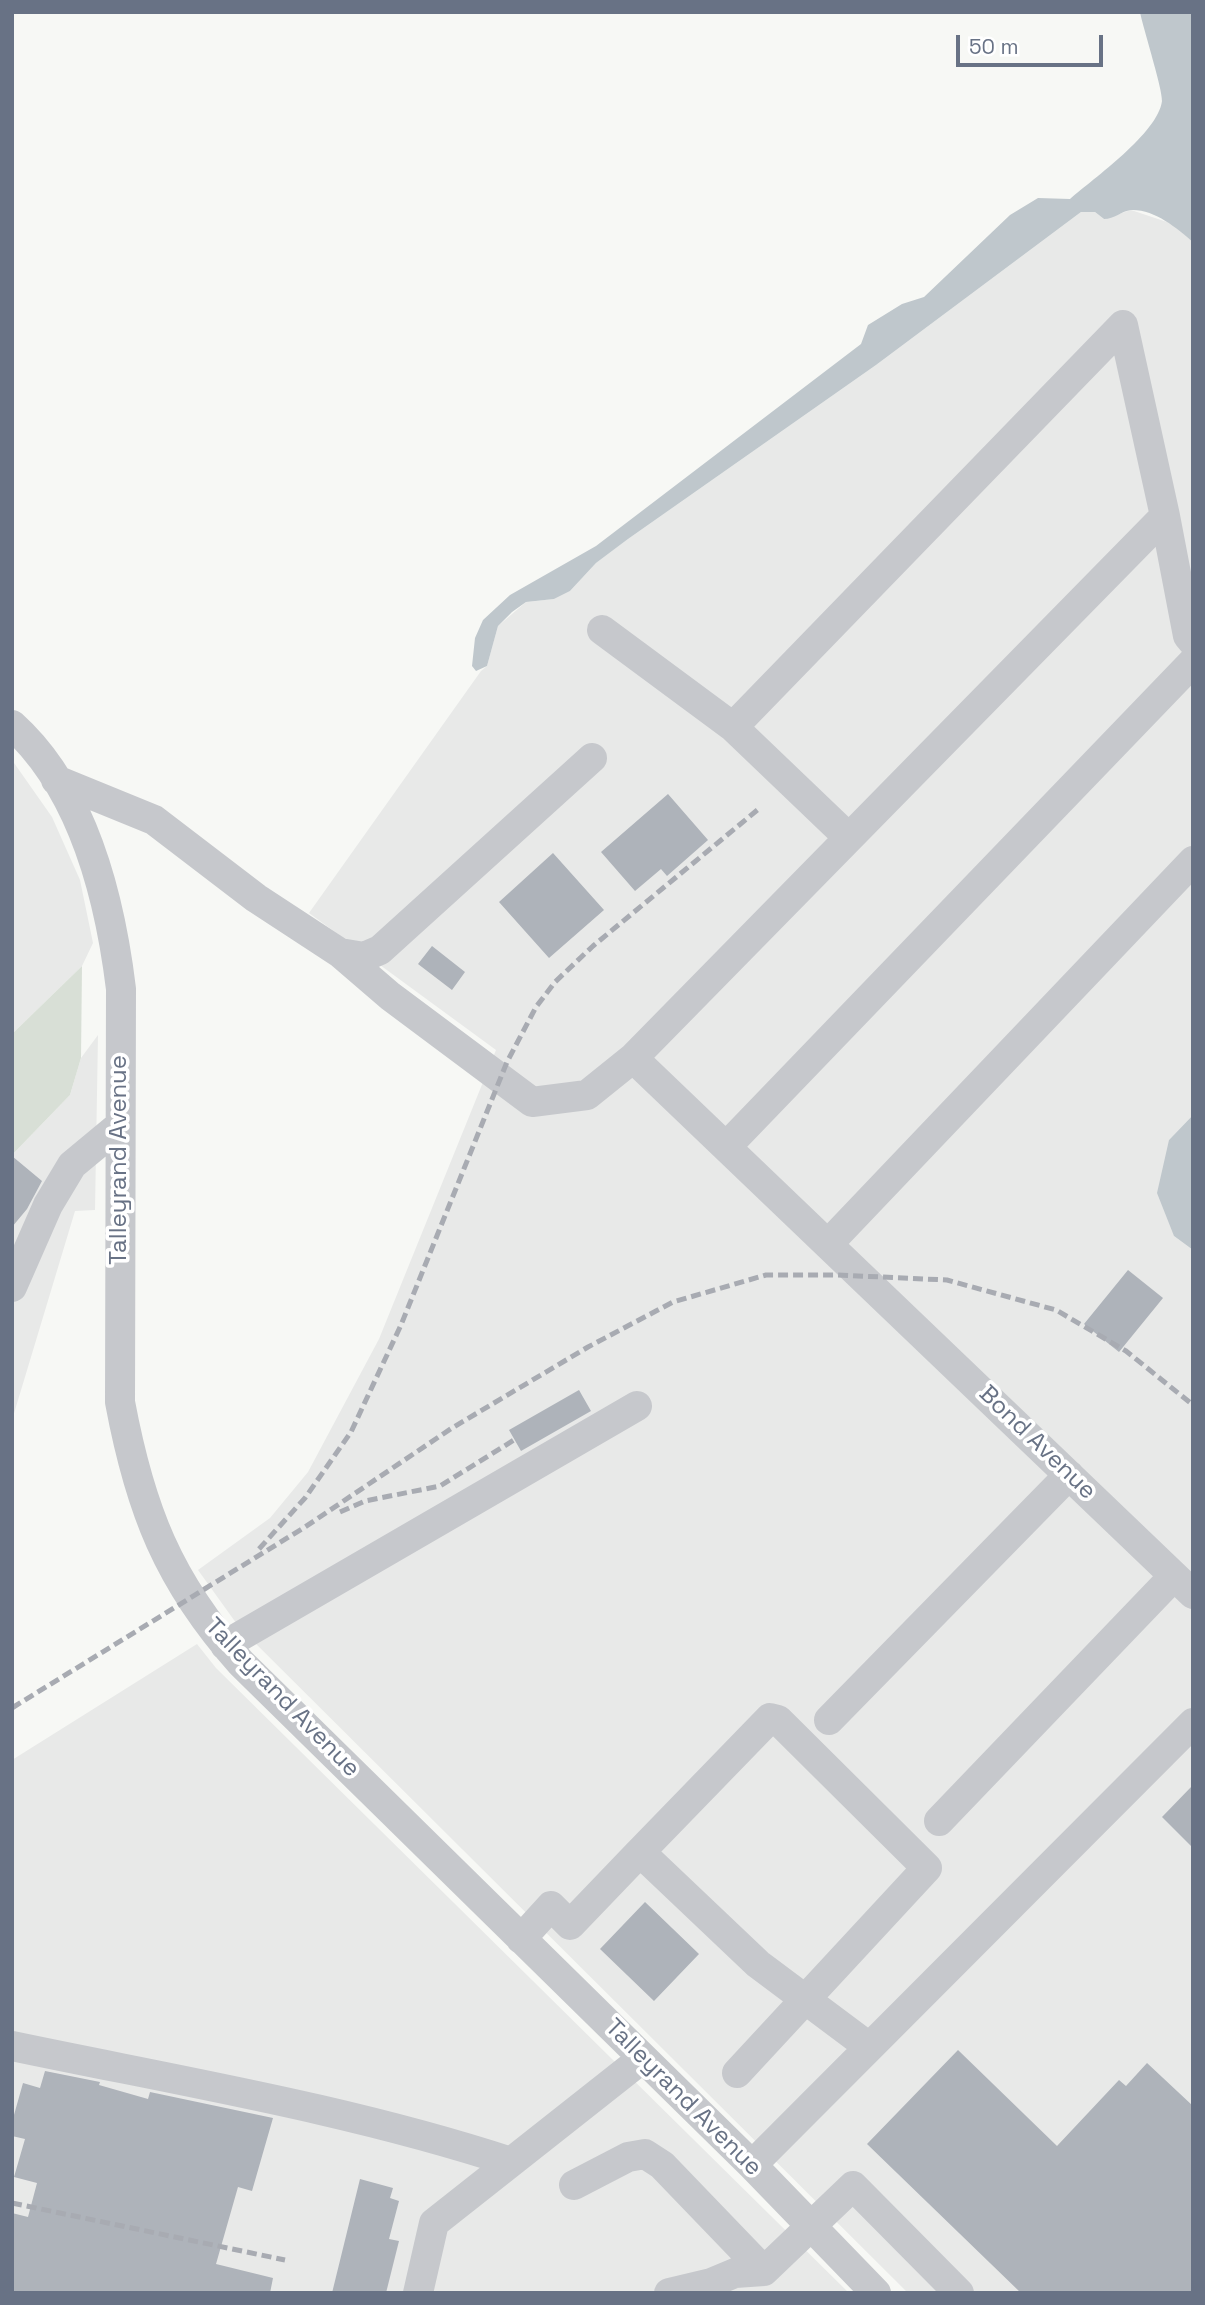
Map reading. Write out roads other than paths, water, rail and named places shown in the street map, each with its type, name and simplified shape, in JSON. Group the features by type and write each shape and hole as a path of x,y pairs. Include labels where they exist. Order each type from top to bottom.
{"street":[{"path":"733,727 1123,325 1188,636 1193,642"},
{"path":"56,780 154,820 256,898 340,953 390,996 532,1102 587,1095 633,1058 1165,516"},
{"path":"602,630 733,727 849,838"},
{"path":"727,1146 1193,662"},
{"name":"Talleyrand Avenue","path":"12,725 56,780 79,821 100,875 114,932 121,989 118,1126 120,1402 130,1456 163,1552 190,1600 225,1645 752,2165 876,2293"},
{"path":"340,953 364,957 380,950 592,758"},
{"path":"829,1243 1193,861"},
{"name":"Bond Avenue","path":"633,1058 1183,1585"},
{"path":"12,1287 48,1205 72,1165 118,1126"},
{"path":"225,1645 637,1406"},
{"path":"830,1720 1069,1475"},
{"path":"939,1821 1183,1585"},
{"path":"521,1939 551,1906 570,1924 765,1721 778,1720 927,1868 737,2073"},
{"path":"752,2165 1193,1723"},
{"path":"640,1852 718,1929 758,1964 806,1997 869,2047"},
{"path":"12,2046 295,2106 455,2144 511,2162"},
{"path":"418,2293 435,2223 643,2058"},
{"path":"573,2185 628,2157 645,2154 662,2165 764,2271"},
{"path":"669,2293 711,2283 735,2273 764,2271 853,2186 959,2293"}],"railway":[{"path":"259,1549 305,1498 351,1432 401,1325 507,1062 536,1007 555,982 593,946 761,807"},
{"path":"12,1708 305,1527 452,1428 588,1347 673,1302 766,1275 947,1280 1056,1310 1126,1351 1193,1405"},
{"path":"340,1512 365,1501 440,1486 514,1440"},
{"path":"12,2203 285,2260"}]}
